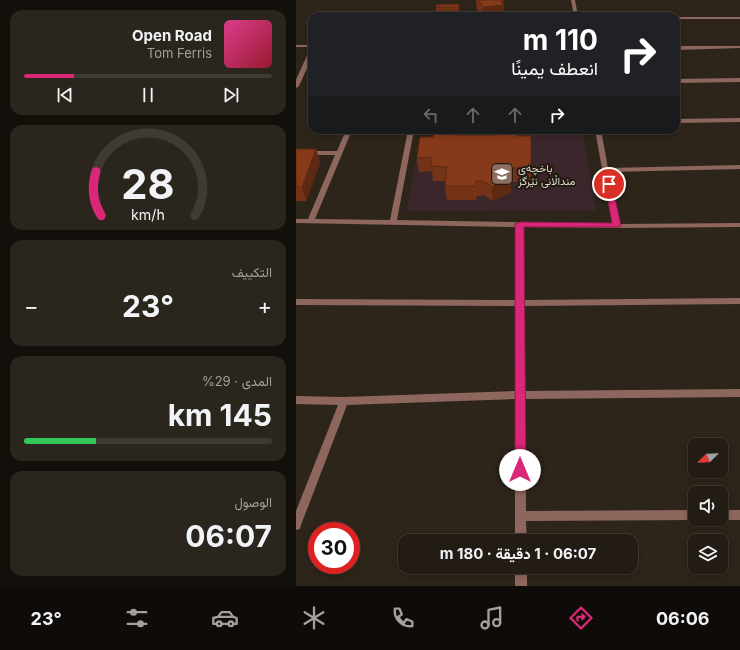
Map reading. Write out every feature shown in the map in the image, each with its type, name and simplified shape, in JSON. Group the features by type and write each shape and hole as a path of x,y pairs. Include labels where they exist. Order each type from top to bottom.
{"street":[{"path":"573,0 575,12"},
{"path":"680,18 740,18"},
{"path":"296,46 308,46"},
{"path":"680,48 740,47"},
{"path":"296,86 308,60"},
{"path":"680,81 740,80"},
{"path":"680,120 740,120"},
{"path":"310,221 347,134"},
{"path":"393,222 410,134"},
{"path":"599,134 616,226"},
{"path":"296,153 340,153"},
{"path":"606,170 740,167"},
{"path":"296,221 616,226 740,225"},
{"path":"520,224 521,534"},
{"path":"296,302 520,303 740,301"},
{"path":"296,400 344,401 520,395 740,393"},
{"path":"296,525 298,515 344,401"},
{"path":"521,516 688,515"},
{"path":"728,515 740,515"},
{"path":"521,574 521,586"}],"shaded area":[{"name":"باخچەی منداڵانی نێرگز","path":"454,134 583,134 596,210 407,211 420,138 454,138"}],"building":[{"path":"478,0 504,1 501,1 503,5 483,7"},
{"path":"459,4 459,7 436,7 436,5"},
{"path":"436,10 446,10 446,12 436,12"},
{"path":"434,134 518,134 518,136 531,136 531,168 496,168 511,179 492,187 483,181 476,181 476,186 445,186 447,167 431,166 431,157 417,158 420,137 433,137"},
{"path":"296,149 316,149 302,187 296,187"}],"place":[{"name":"باخچەی منداڵانی نێرگز","path":"502,174"}],"route":[{"path":"520,470 520,224 616,226 609,184"}]}
